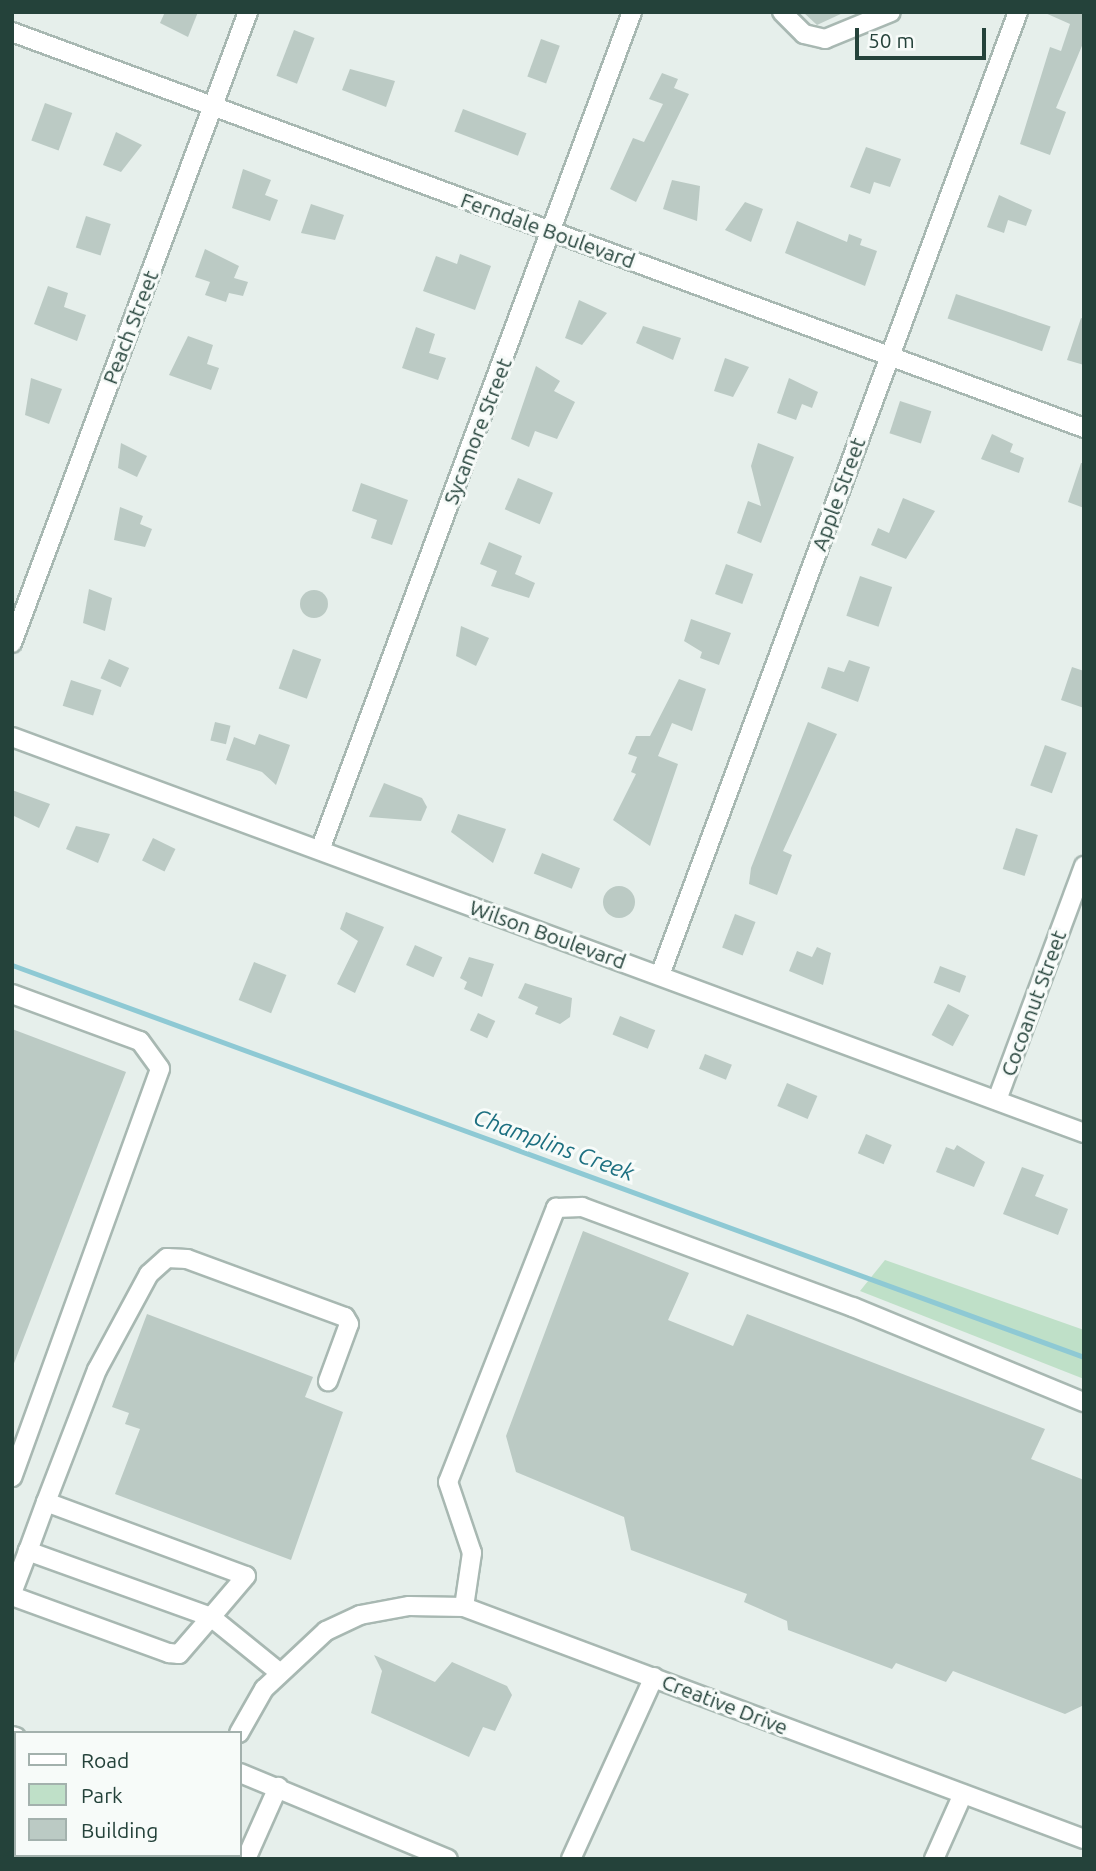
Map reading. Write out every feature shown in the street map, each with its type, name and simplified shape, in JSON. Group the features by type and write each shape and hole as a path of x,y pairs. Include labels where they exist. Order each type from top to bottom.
{"street":[{"name":"Peach Street","path":"12,643 248,12"},
{"name":"Sycamore Street","path":"320,850 632,12"},
{"path":"782,12 804,34 825,39 891,12"},
{"name":"Apple Street","path":"660,975 1018,12"},
{"name":"Ferndale Boulevard","path":"12,32 1084,428"},
{"name":"Wilson Boulevard","path":"12,737 1084,1133"},
{"name":"Cocoanut Street","path":"997,1101 1084,866"},
{"path":"12,994 140,1041 160,1069 12,1477"},
{"path":"464,1607 472,1553 448,1482 555,1208 582,1207 853,1307 1084,1402"},
{"path":"46,1502 246,1576 188,1646 169,1653 12,1595 46,1502 97,1370 149,1274 167,1258 187,1259 345,1317 349,1324 328,1381"},
{"path":"28,1551 211,1617 278,1672"},
{"name":"Creative Drive","path":"240,1731 278,1672 326,1631 360,1615 409,1606 464,1607 1084,1839"},
{"path":"571,1859 654,1677"},
{"path":"242,1774 447,1859"},
{"path":"246,1859 278,1787"},
{"path":"934,1859 963,1794"}],"green space":[{"path":"885,1260 1084,1330 1084,1379 860,1291"}],"building":[{"path":"165,12 198,12 188,37 160,23"},
{"path":"803,12 845,12 817,25"},
{"path":"1043,12 1084,12 1084,41 1056,108 1066,112 1050,155 1020,144 1050,47 1061,51 1070,24"},
{"path":"294,30 315,38 297,84 276,76"},
{"path":"541,39 560,46 546,83 527,77"},
{"path":"350,69 395,81 386,107 342,90"},
{"path":"662,73 678,79 674,88 689,94 636,202 610,189 633,138 644,142 663,104 649,99"},
{"path":"45,103 72,113 59,151 31,141"},
{"path":"463,109 526,133 518,156 454,131"},
{"path":"116,132 142,145 121,172 103,165"},
{"path":"866,147 901,159 890,187 874,182 870,194 850,187"},
{"path":"243,169 271,180 265,195 278,200 270,221 232,208"},
{"path":"672,180 700,186 697,221 663,209"},
{"path":"999,195 1032,210 1026,226 1008,220 1004,233 987,227"},
{"path":"745,202 763,209 751,242 725,230"},
{"path":"311,204 344,215 335,240 301,233"},
{"path":"86,216 111,224 101,255 76,247"},
{"path":"797,221 847,242 849,234 862,239 860,245 877,251 865,286 785,253"},
{"path":"205,249 239,266 234,278 248,282 243,296 229,293 226,302 205,295 210,282 195,277"},
{"path":"460,254 491,266 475,310 423,291 436,256 457,264"},
{"path":"48,286 68,293 64,307 86,315 77,341 34,324"},
{"path":"956,294 1051,327 1042,351 948,319"},
{"path":"579,300 607,313 582,345 565,338"},
{"path":"1081,318 1084,319 1084,365 1067,360"},
{"path":"643,326 681,338 673,360 636,343"},
{"path":"416,327 435,334 429,353 446,358 438,380 402,368"},
{"path":"188,336 213,345 207,364 219,368 211,390 169,375"},
{"path":"725,358 749,367 733,397 714,391"},
{"path":"536,366 560,381 554,391 575,402 557,439 535,431 529,447 511,439"},
{"path":"31,378 62,389 49,424 25,415"},
{"path":"789,378 818,392 812,408 802,404 796,420 777,413"},
{"path":"900,401 931,411 921,444 889,433"},
{"path":"992,434 1013,444 1010,452 1024,458 1019,473 981,459"},
{"path":"121,443 147,456 137,477 118,468"},
{"path":"758,443 794,457 761,543 737,533 748,501 761,506 751,466"},
{"path":"1081,463 1084,463 1084,508 1068,502"},
{"path":"518,478 553,493 540,524 505,509"},
{"path":"361,483 408,500 392,545 371,538 377,520 352,511"},
{"path":"903,498 935,511 906,559 871,545 878,528 889,533"},
{"path":"120,507 143,516 140,524 152,529 145,547 114,540"},
{"path":"489,542 522,556 515,574 535,583 529,598 491,586 497,571 480,564"},
{"path":"726,564 753,574 742,604 715,594"},
{"path":"860,576 892,587 878,627 846,616"},
{"path":"89,589 112,598 105,631 83,623"},
{"path":"314,590 324,594 328,604 324,614 314,618 304,614 300,604 304,594"},
{"path":"691,619 731,633 719,665 700,658 702,652 684,641"},
{"path":"461,626 489,638 476,666 456,656"},
{"path":"293,649 321,659 307,699 279,688"},
{"path":"109,659 129,668 121,687 100,678"},
{"path":"849,660 870,667 858,702 821,688 828,667 844,672"},
{"path":"1072,667 1084,671 1084,708 1061,700"},
{"path":"679,679 706,689 692,731 672,723 658,756 678,764 650,846 613,820 636,774 631,772 637,757 628,754 636,736 650,736"},
{"path":"71,680 101,690 93,716 63,706"},
{"path":"215,722 231,726 226,744 210,740"},
{"path":"808,722 837,734 783,851 792,855 777,895 749,884 751,868"},
{"path":"259,734 290,745 276,785 262,772 226,760 234,737 255,745"},
{"path":"1045,745 1067,753 1052,793 1030,785"},
{"path":"384,783 422,798 427,807 421,821 369,817"},
{"path":"12,790 50,804 39,828 12,815"},
{"path":"458,814 506,829 493,863 451,832"},
{"path":"76,826 110,834 98,863 66,849"},
{"path":"1016,828 1038,835 1025,876 1003,869"},
{"path":"153,838 175,849 165,871 142,860"},
{"path":"542,853 580,868 572,889 534,873"},
{"path":"619,886 631,890 635,902 631,914 619,918 607,914 603,902 607,890"},
{"path":"346,912 384,927 355,993 337,984 358,941 340,929"},
{"path":"735,914 756,922 743,955 722,948"},
{"path":"415,945 442,957 433,977 406,965"},
{"path":"817,947 831,953 823,985 789,971 797,951 812,957"},
{"path":"469,957 494,964 482,997 464,989 467,982 460,978"},
{"path":"254,962 286,975 271,1013 239,1000"},
{"path":"940,966 966,976 960,993 934,983"},
{"path":"525,983 572,998 570,1017 560,1024 535,1014 538,1007 518,998"},
{"path":"948,1004 969,1015 953,1046 932,1035"},
{"path":"478,1013 495,1021 487,1038 470,1030"},
{"path":"620,1016 655,1030 648,1049 613,1035"},
{"path":"12,1029 126,1072 13,1366 12,1365"},
{"path":"705,1054 732,1065 726,1080 699,1069"},
{"path":"787,1083 817,1096 808,1119 777,1106"},
{"path":"866,1134 892,1145 884,1164 858,1153"},
{"path":"957,1145 985,1162 974,1187 936,1172 946,1147 954,1150"},
{"path":"1022,1167 1044,1175 1035,1196 1068,1209 1058,1235 1003,1214"},
{"path":"583,1231 689,1273 668,1320 733,1346 747,1314 1045,1429 1031,1459 1084,1480 1084,1705 1065,1714 953,1671 946,1682 896,1663 892,1669 788,1630 787,1621 744,1602 747,1594 631,1550 624,1517 516,1472 506,1436"},
{"path":"147,1314 313,1377 305,1397 343,1412 291,1560 115,1494 140,1429 125,1424 129,1413 112,1407"},
{"path":"374,1655 435,1682 452,1662 507,1686 512,1695 495,1731 483,1727 469,1757 371,1713 382,1671"}],"waterway":[{"name":"Champlins Creek","path":"12,965 1084,1357"}]}
